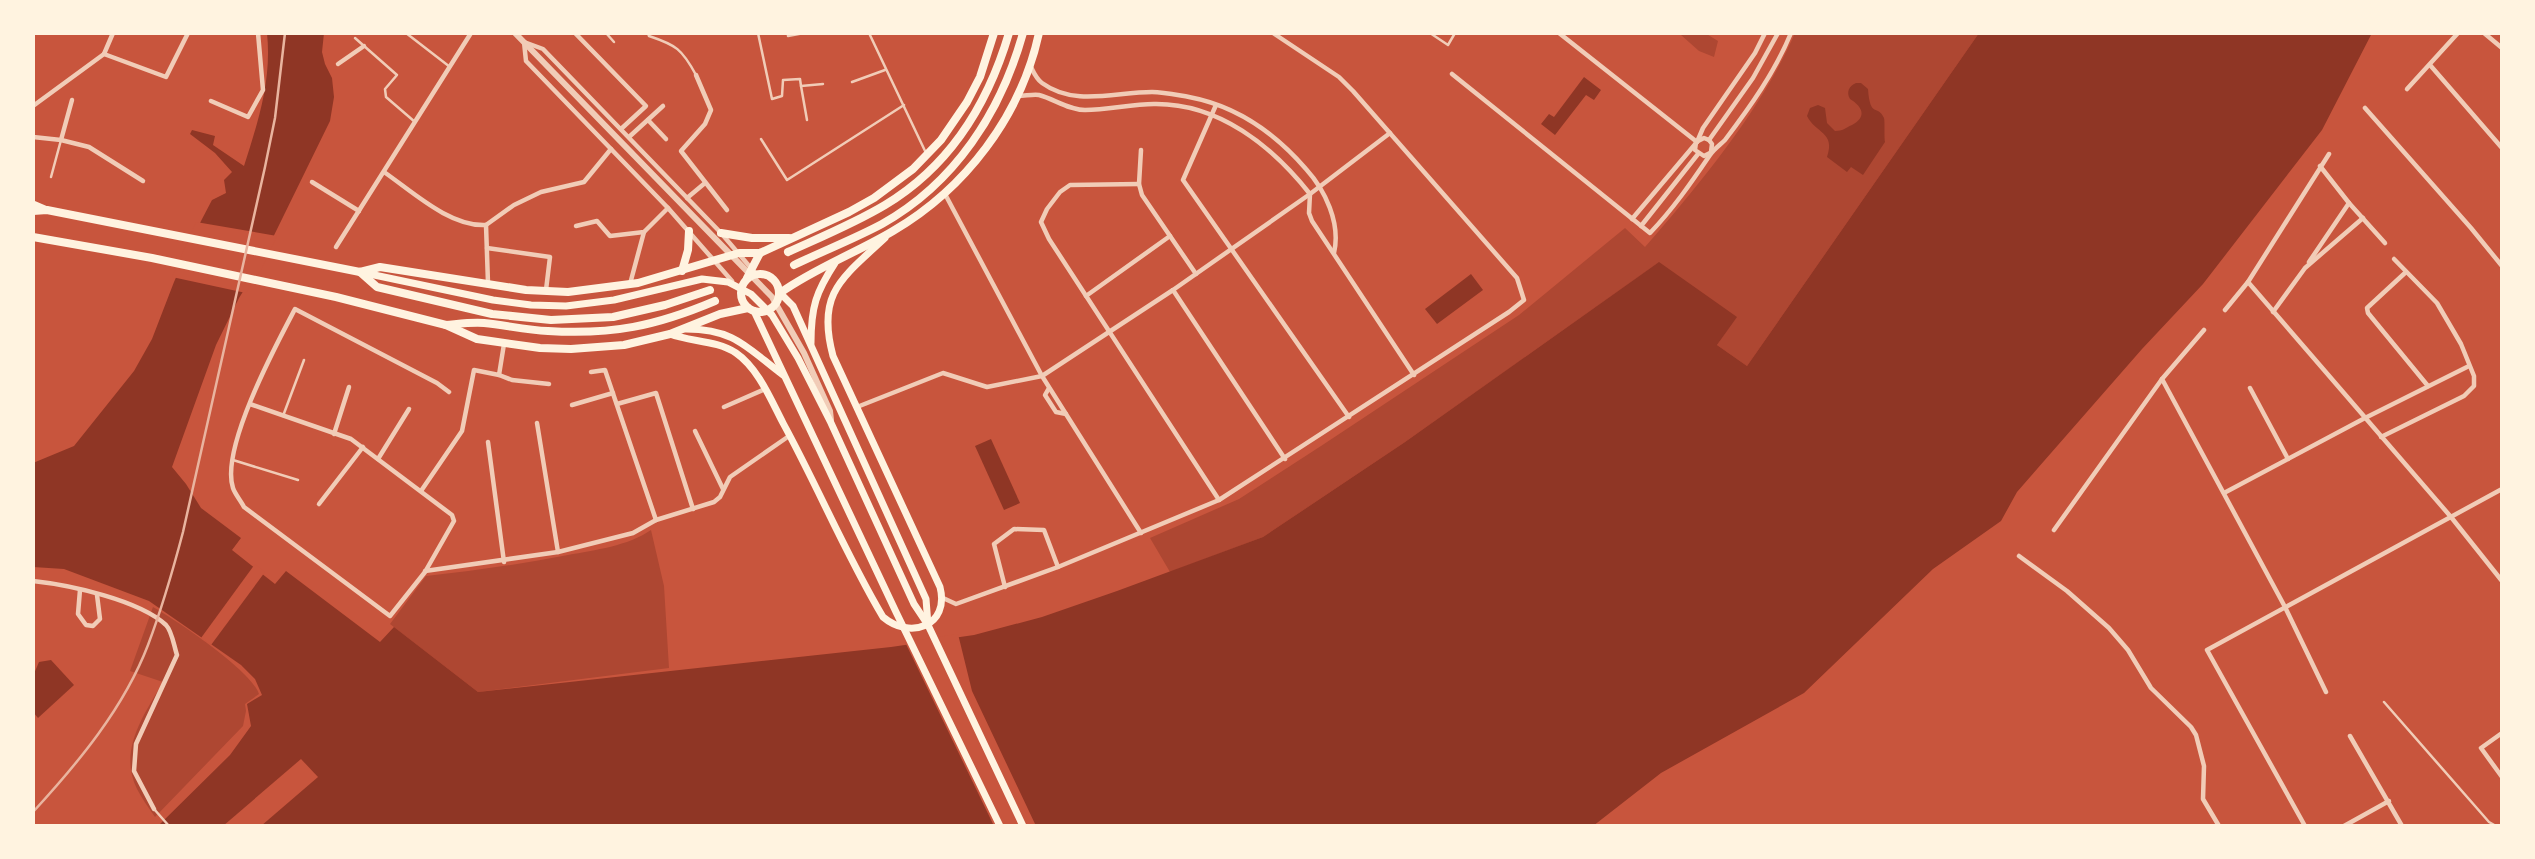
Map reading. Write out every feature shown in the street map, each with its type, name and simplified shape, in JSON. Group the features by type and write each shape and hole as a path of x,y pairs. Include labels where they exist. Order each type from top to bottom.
{"main road":[{"path":"360,272 380,267 546,291 589,291 682,271 738,253 760,253 874,198 913,169 954,122 967,102 980,77 994,33"},
{"path":"788,252 886,204 928,172 950,150 977,113 995,75 1009,33"},
{"path":"794,265 881,224 907,208 939,181 974,142 987,121 1008,79 1023,33"},
{"path":"670,334 719,346 743,360 765,389 883,617 891,624 904,628 927,625 938,615 943,598 940,587 833,356 828,339 828,306 832,295 847,274 891,233 945,194 981,154 1017,96 1039,33"},
{"path":"33,204 47,210 493,300 531,305 566,306 614,300 691,280 728,282 751,293 772,314 831,423 914,604 928,625 1023,826"},
{"path":"33,211 47,210"},
{"path":"682,271 688,250 689,232"},
{"path":"721,233 752,238 792,238"},
{"path":"33,237 114,250 336,297 446,325 477,339 540,348 595,348 624,345 670,334 720,314 767,311 772,308 779,293 807,274 835,263 891,233"},
{"path":"760,253 754,271 741,291 744,303 751,310 783,375 1000,826"},
{"path":"811,347 811,320 816,294 835,263"},
{"path":"754,271 772,278 779,293 793,306 926,599 928,625"},
{"path":"360,272 377,287 492,314 551,320 613,317 665,305 710,290"},
{"path":"446,325 481,323 545,331 586,332 626,329 670,318 715,301"},
{"path":"682,329 701,329 730,335 783,375"}],"street":[{"path":"33,106 104,54 113,33"},
{"path":"104,54 166,77 188,33"},
{"path":"211,101 248,117 263,90 258,33"},
{"path":"336,247 471,33"},
{"path":"515,33 772,297 804,354 830,411 831,423"},
{"path":"575,33 646,106 621,129"},
{"path":"943,598 956,604 1005,587 1058,568 1219,500 1524,300 1517,278 1339,77 1273,33"},
{"path":"1559,33 1697,142"},
{"path":"1709,139 1713,147 1711,153 1704,156 1698,154 1695,150 1703,128 1755,53 1765,33"},
{"path":"1709,139 1753,78 1778,33"},
{"path":"1452,74 1650,233 1686,191 1711,153 1722,143 1771,74 1791,33"},
{"path":"2407,89 2458,33"},
{"path":"2484,33 2502,48"},
{"path":"524,42 543,49 721,233 754,271"},
{"path":"524,42 526,61 668,208 741,291"},
{"path":"338,64 363,46"},
{"path":"1030,65 1040,82 1063,93 1084,97 1154,92 1192,98 1216,105 1258,125 1277,138 1321,186 1333,219 1336,236 1334,253"},
{"path":"2430,65 2502,148"},
{"path":"696,75 712,110 705,124 681,151 727,210"},
{"path":"1121,94 1123,106"},
{"path":"1017,96 1038,95 1082,110 1157,103 1212,115 1249,134 1268,149 1310,194 1309,213 1413,375"},
{"path":"61,140 72,100"},
{"path":"1216,105 1183,180 1349,417"},
{"path":"629,137 663,106"},
{"path":"2365,108 2502,267"},
{"path":"648,120 666,139"},
{"path":"856,407 943,373 987,387 1042,376 1196,274 1310,194 1390,133"},
{"path":"33,138 61,140 89,147 143,181"},
{"path":"1632,219 1697,142 1704,138 1709,139"},
{"path":"384,172 455,221 474,226 486,225 514,205 541,192 584,181 611,149"},
{"path":"1141,150 1139,184 1142,195 1196,274"},
{"path":"1641,226 1698,154"},
{"path":"2225,310 2248,282 2329,154"},
{"path":"2320,166 2385,243"},
{"path":"312,182 359,211"},
{"path":"687,198 705,183"},
{"path":"1139,184 1070,185 1060,192 1041,222 1049,239 1219,500"},
{"path":"945,194 1042,376 1141,533"},
{"path":"2273,312 2349,203"},
{"path":"630,284 644,232 668,208"},
{"path":"2305,268 2363,218"},
{"path":"576,226 597,221 610,236 644,232"},
{"path":"486,225 488,284"},
{"path":"1086,296 1170,236"},
{"path":"487,248 550,257 546,291"},
{"path":"2381,437 2463,396 2473,386 2474,376 2461,344 2437,303 2394,259"},
{"path":"2406,272 2367,308 2368,313 2428,386"},
{"path":"2248,282 2451,517 2502,581"},
{"path":"1173,290 1285,459"},
{"path":"250,404 351,439 452,515 454,521 425,572 390,616 244,507 233,488 230,467 233,460 250,404 258,380 295,309 437,383 449,392"},
{"path":"2054,530 2162,379 2204,330"},
{"path":"499,375 504,344"},
{"path":"2224,493 2469,366"},
{"path":"421,491 462,431 474,370 512,380 549,384"},
{"path":"591,372 604,370 656,520"},
{"path":"2162,379 2285,607 2326,692"},
{"path":"334,434 349,387"},
{"path":"2250,388 2288,459"},
{"path":"724,407 765,389"},
{"path":"572,405 613,393"},
{"path":"617,404 656,393 693,509"},
{"path":"378,459 409,409"},
{"path":"537,423 558,552"},
{"path":"695,431 723,490"},
{"path":"425,572 558,552 633,533 656,520 714,502 720,497 730,477 790,436"},
{"path":"488,442 504,562"},
{"path":"318,503 363,447"},
{"path":"2305,826 2207,650 2502,489"},
{"path":"1005,587 994,544 1014,529 1044,530 1058,568"},
{"path":"2019,556 2067,591 2109,628 2128,650 2151,688 2191,727 2196,735 2204,766 2203,799 2219,826"},
{"path":"33,581 60,584 140,607 168,626 177,655 136,744 134,771 155,809"},
{"path":"80,590 78,614 86,625 93,626 100,619 97,595"},
{"path":"2502,733 2481,748 2502,777"},
{"path":"2350,736 2402,826"},
{"path":"2344,826 2389,801"}],"lane":[{"path":"406,33 450,67"},
{"path":"606,33 614,42"},
{"path":"648,33 649,36 673,44 684,54 696,75"},
{"path":"758,33 772,99 782,96 783,80 800,79 807,120"},
{"path":"788,33 788,36 804,33"},
{"path":"869,33 927,155"},
{"path":"1430,33 1448,45 1455,33"},
{"path":"355,38 397,75 385,89 386,97 415,122"},
{"path":"852,82 886,69"},
{"path":"801,86 823,83"},
{"path":"761,139 787,180 904,105"},
{"path":"51,177 61,140"},
{"path":"283,416 304,360"},
{"path":"233,460 298,480"},
{"path":"2384,702 2489,822 2496,826"},
{"path":"155,809 169,826"}],"shaded area":[{"path":"267,33 324,33 322,52 332,78 334,97 330,121 259,266 239,298 216,345 172,467 201,508 241,538 232,550 275,584 286,571 380,642 394,627 478,692 891,647 974,635 1042,617 1117,591 1263,537 1405,442 1659,262 1737,317 1717,345 1747,366 1979,33 2372,33 2322,130 2203,284 2142,349 2017,492 2001,521 1933,569 1804,693 1661,773 1593,826 158,826 230,755 251,726 247,704 262,695 255,679 241,665 149,601 64,569 33,567 33,463 74,446 134,371 152,339 201,221 212,200 226,193 224,180 232,172 215,153 190,134 192,130 215,136 213,145 244,166 266,84"},
{"path":"1705,33 1718,41 1714,57 1699,51 1681,35"},
{"path":"1795,33 1979,33 1747,366 1717,345 1736,317 1658,263 1405,442 1263,537 1170,572 1150,538 1239,499 1321,446 1519,315 1625,228 1645,247 1687,198 1747,118"},
{"path":"1584,77 1601,90 1594,100 1586,95 1555,135 1541,124 1549,114 1554,117"},
{"path":"1856,83 1861,83 1868,89 1872,108 1882,114 1884,120 1885,142 1863,175 1851,167 1847,172 1827,157 1829,142 1807,116 1810,108 1818,105 1825,108 1827,123 1835,131 1857,122 1862,112 1848,94"},
{"path":"1471,274 1483,290 1437,324 1425,309"},
{"path":"991,439 1020,503 1004,510 975,446"},
{"path":"651,530 664,586 669,668 478,692 390,624 426,576 600,549 622,544"},
{"path":"153,607 195,634 228,660 243,673 259,694 245,704 243,726 155,817 137,789 130,760 141,720 163,682 130,671"},
{"path":"51,660 74,685 38,718 33,712 33,676 39,662"}],"pier":[{"path":"196,222 277,236 262,268 246,293 172,277"},
{"path":"255,564 265,572 211,645 201,638"},
{"path":"958,634 972,691 1036,826 994,826 905,642"},
{"path":"301,759 318,777 261,826 223,826"}],"railway":[{"path":"33,812 67,774 113,713 138,668 163,603 183,532 265,167 275,118 285,33"}]}
